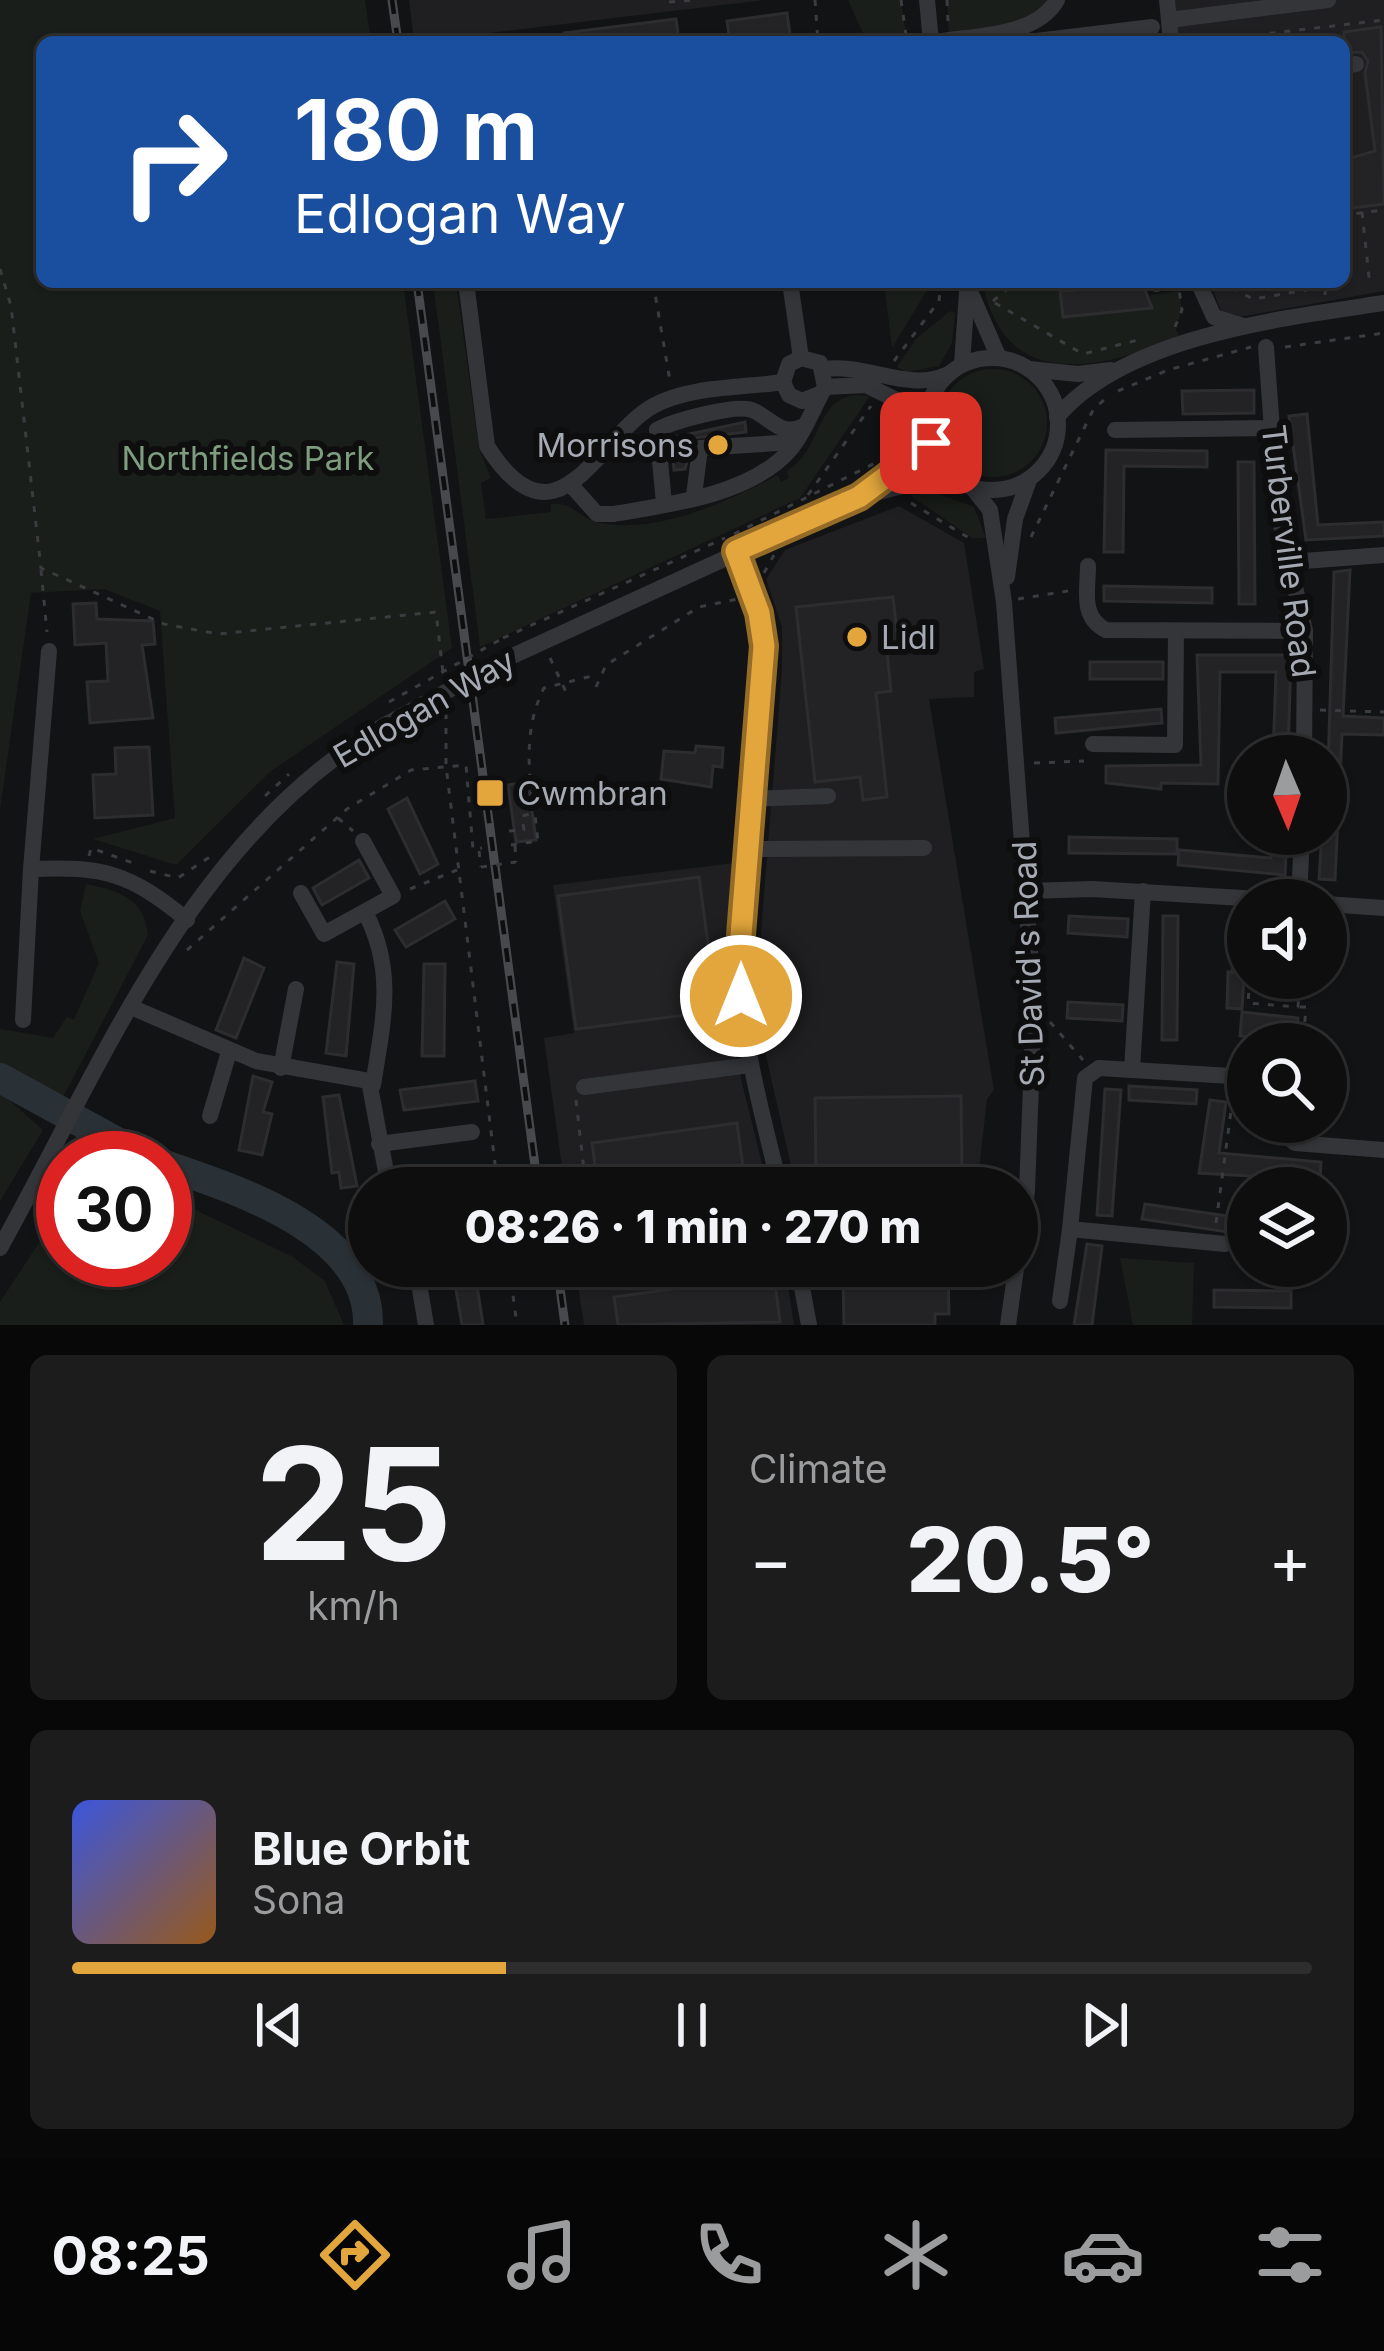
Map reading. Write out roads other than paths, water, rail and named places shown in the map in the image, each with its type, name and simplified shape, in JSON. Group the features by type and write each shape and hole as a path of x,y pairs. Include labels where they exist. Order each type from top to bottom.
{"street":[{"path":"926,0 937,36"},
{"path":"968,36 1025,26 1049,13 1057,0"},
{"path":"1166,0 1160,23 1168,36"},
{"path":"1070,36 1328,0"},
{"path":"467,288 487,446 498,464 524,484 572,485 639,416 662,401 783,382"},
{"path":"791,288 801,358 824,383 866,385 929,416"},
{"path":"962,364 967,288"},
{"path":"969,288 999,358"},
{"path":"1184,345 1197,321 1200,288"},
{"path":"1202,288 1214,317 1249,327"},
{"path":"1028,368 1043,381 1057,417 1081,393 1123,368 1184,345 1249,327 1384,303"},
{"name":"Turberville Road","path":"1266,347 1276,496 1305,631 1305,735"},
{"path":"801,358 785,369 783,382 795,400 810,401 824,383 866,368 926,382 962,364 999,358 1028,368 1078,374 1123,368"},
{"path":"931,443 929,416 946,375"},
{"path":"572,485 596,514 694,496 762,472 800,434 824,383"},
{"path":"664,503 657,430 673,421 745,409 781,430 800,434"},
{"name":"St David's Road","path":"1004,602 1015,519 1029,479 1047,456 1057,417"},
{"path":"1115,430 1272,428"},
{"path":"694,496 700,448 800,434"},
{"name":"St David's Road","path":"931,443 990,510 1004,602 1034,1005 1027,1191 1008,1325"},
{"name":"Edlogan Way","path":"859,497 931,443"},
{"path":"966,486 1000,492 1029,479"},
{"name":"Edlogan Way","path":"0,1248 131,1006 188,920 261,825 384,716 859,497 919,482 966,486"},
{"path":"736,551 759,613 764,646 740,974 750,1065 775,1167"},
{"path":"1290,562 1384,555"},
{"path":"1088,566 1090,616 1101,628 1305,631"},
{"path":"1094,744 1174,745 1176,632"},
{"path":"23,1020 50,651"},
{"path":"752,799 828,796"},
{"path":"301,893 324,934 393,896 363,841"},
{"path":"748,849 924,848"},
{"path":"31,869 85,867 141,884 188,920"},
{"path":"1029,891 1227,897"},
{"path":"1132,1070 1144,891"},
{"path":"1347,905 1384,908"},
{"path":"365,912 386,959 388,985 373,1085 384,1167"},
{"path":"281,1068 296,989"},
{"path":"131,1006 229,1052 281,1068 356,1076 373,1085"},
{"path":"210,1116 229,1052"},
{"path":"584,1087 750,1065"},
{"path":"1060,1301 1084,1081 1092,1070 1227,1080"},
{"path":"379,1144 472,1132"},
{"path":"1303,1143 1384,1150"},
{"path":"1070,1229 1220,1243"},
{"path":"420,1287 426,1325"},
{"path":"802,1287 808,1325"}],"waterway":[{"path":"0,1078 97,1131"},
{"path":"192,1175 261,1202 324,1240 347,1264 363,1292 368,1325"}],"railway":[{"path":"392,0 397,36"},
{"path":"418,288 535,1167"},
{"path":"560,1287 565,1325"}],"place":[{"name":"Morrisons","path":"718,445"},
{"name":"Lidl","path":"857,637"},
{"name":"Cwmbran","path":"490,793"}],"park label":[{"name":"Northfields Park","path":"248,458"}]}
